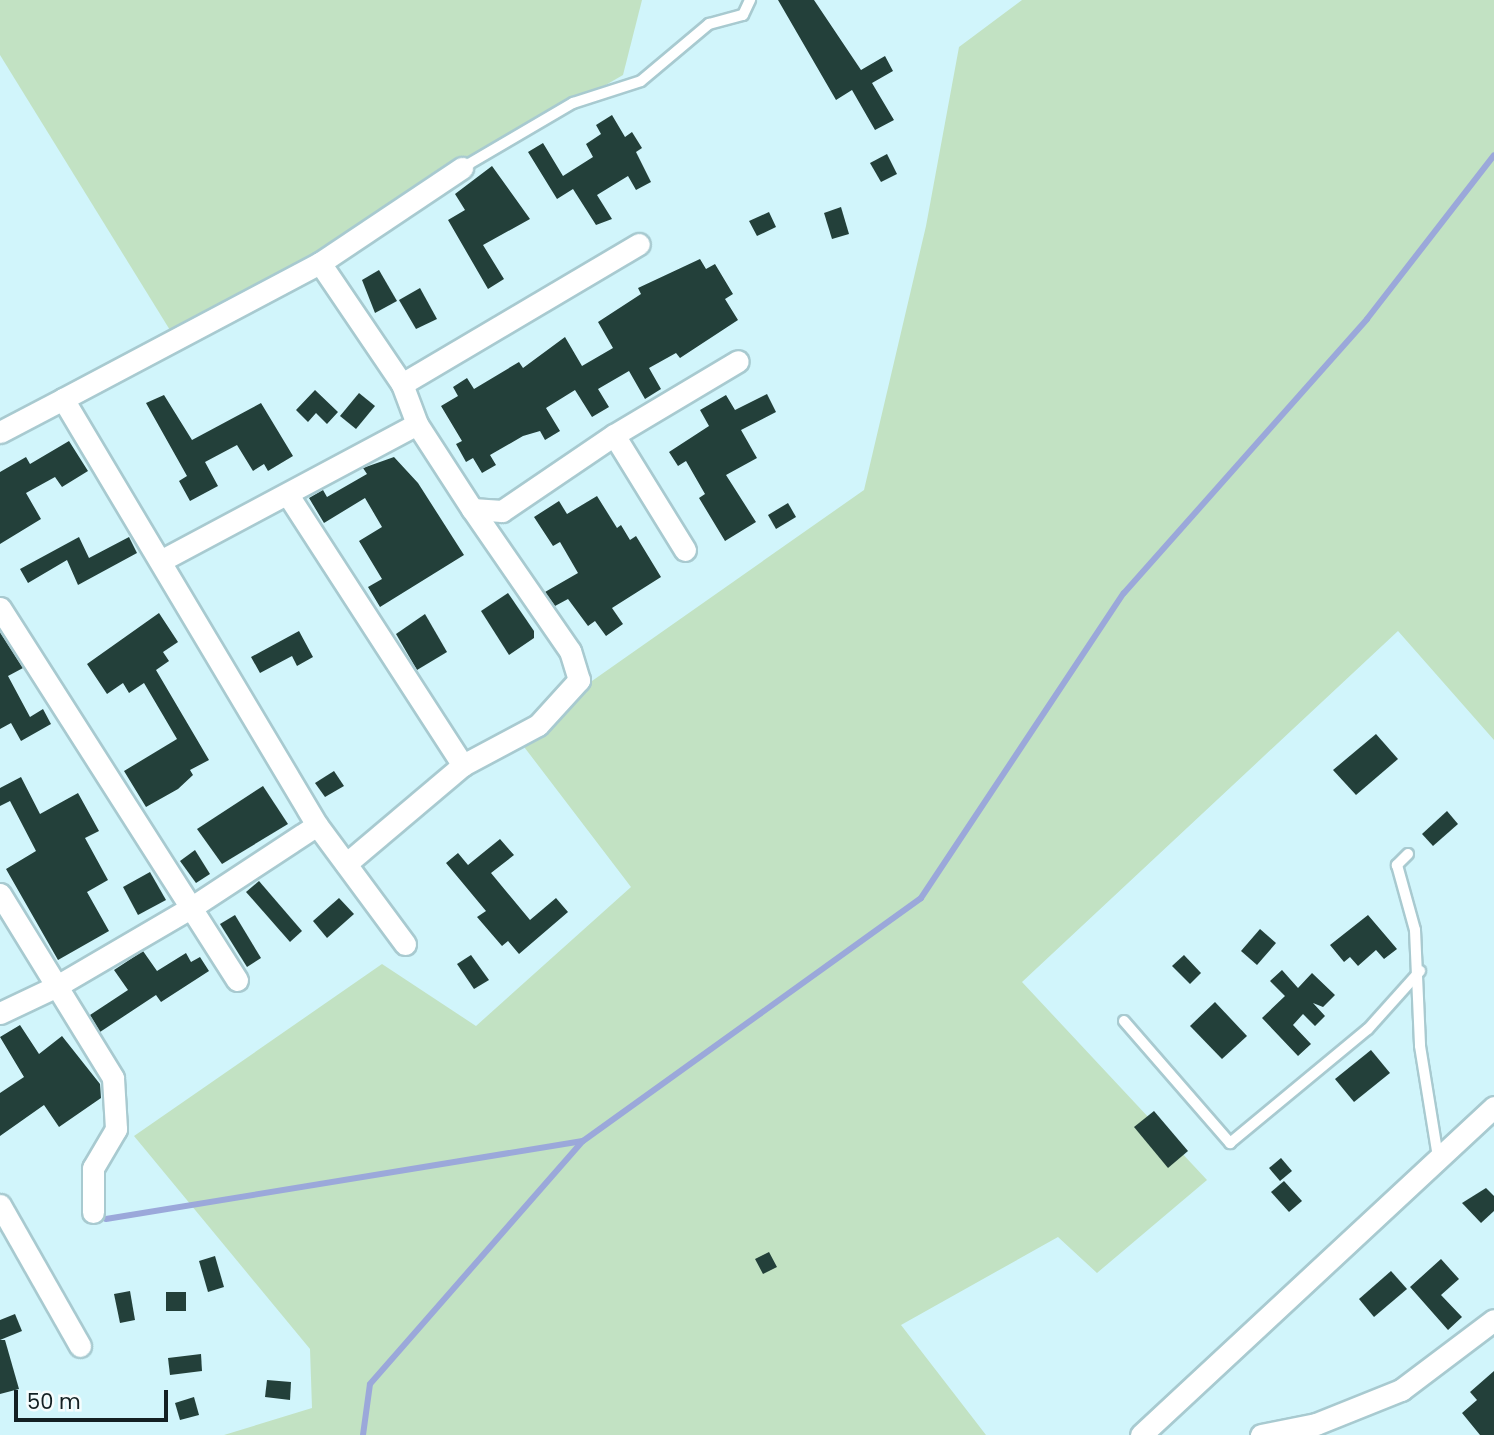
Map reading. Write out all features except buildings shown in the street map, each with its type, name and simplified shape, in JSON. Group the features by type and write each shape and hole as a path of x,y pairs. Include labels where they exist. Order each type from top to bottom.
{"street":[{"path":"0,432 320,263 462,168"},
{"path":"402,384 639,244"},
{"path":"320,263 402,384 417,424 570,651 579,680 538,724 463,765 346,864"},
{"path":"472,509 502,511 614,435 738,361"},
{"path":"63,399 317,825 404,944"},
{"path":"160,561 417,424"},
{"path":"614,435 685,550"},
{"path":"288,495 463,765"},
{"path":"0,608 237,979"},
{"path":"0,1013 57,986 192,907 317,825"},
{"path":"0,894 113,1078 118,1106 116,1129 93,1168 93,1212"},
{"path":"1142,1435 1494,1107"},
{"path":"0,1205 80,1346"},
{"path":"1261,1435 1316,1424 1401,1390 1494,1320"}],"lane":[{"path":"462,168 573,103 641,81 709,24 743,15 750,0"},
{"path":"1408,854 1397,865 1415,930 1420,971 1420,1046 1438,1157"},
{"path":"1124,1021 1230,1143 1368,1029 1420,971"}],"green space":[{"path":"0,0 642,0 623,75 173,335 0,55"},
{"path":"1022,0 1494,0 1494,740 1398,631 1022,982 1207,1180 1097,1273 1058,1237 901,1325 986,1435 224,1435 312,1408 310,1349 134,1136 382,964 476,1026 631,887 515,735 864,490 926,226 959,47"}],"waterway":[{"path":"363,1435 370,1384 583,1141 921,898 1124,593 1367,319 1494,155"},
{"path":"106,1219 583,1141"}]}
